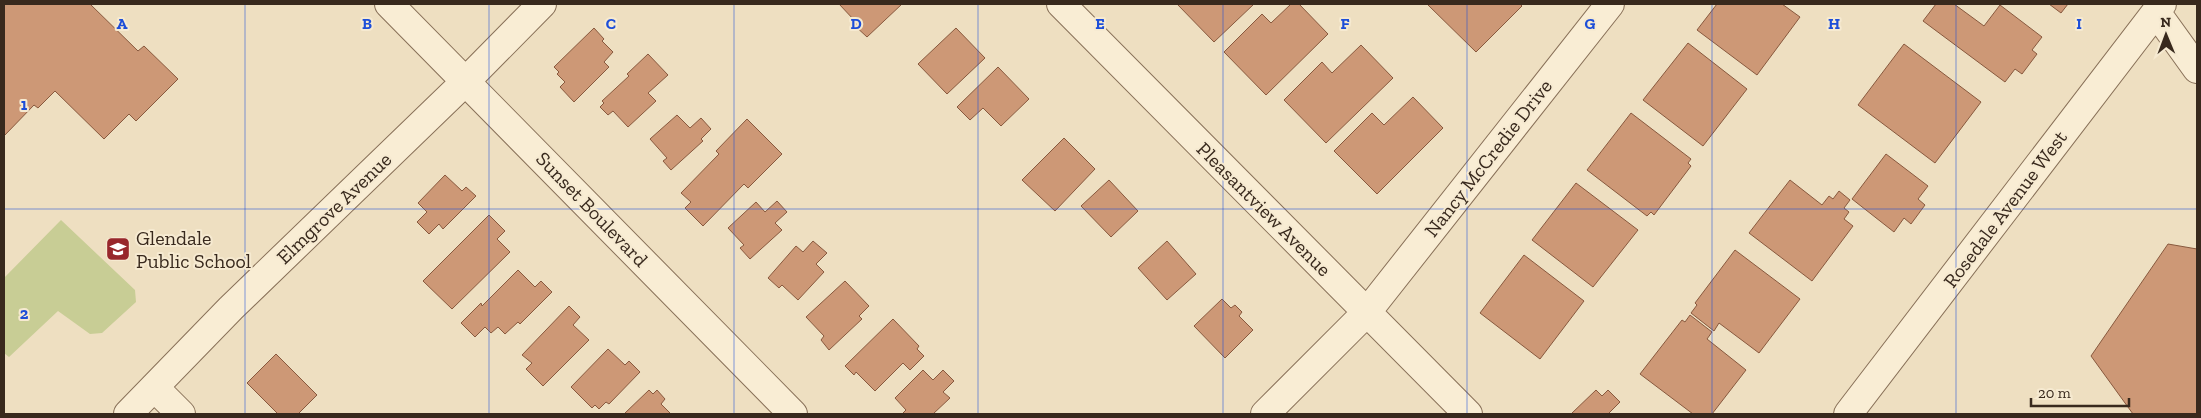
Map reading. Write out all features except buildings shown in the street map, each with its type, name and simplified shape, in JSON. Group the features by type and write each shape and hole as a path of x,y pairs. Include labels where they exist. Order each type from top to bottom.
{"street":[{"name":"Sunset Boulevard","path":"389,4 793,414"},
{"name":"Elmgrove Avenue","path":"128,414 231,308 466,81 542,4"},
{"name":"Pleasantview Avenue","path":"1061,4 1468,414"},
{"name":"Nancy McCredie Drive","path":"1264,414 1367,312 1610,4"},
{"path":"2159,8 2197,69"},
{"name":"Rosedale Avenue West","path":"1848,414 2159,8"},
{"path":"155,388 181,414"}],"green space":[{"path":"61,220 135,290 136,302 102,333 90,334 58,311 9,357 4,353 4,278"}],"place":[{"name":"Glendale Public School","path":"118,249"}]}
